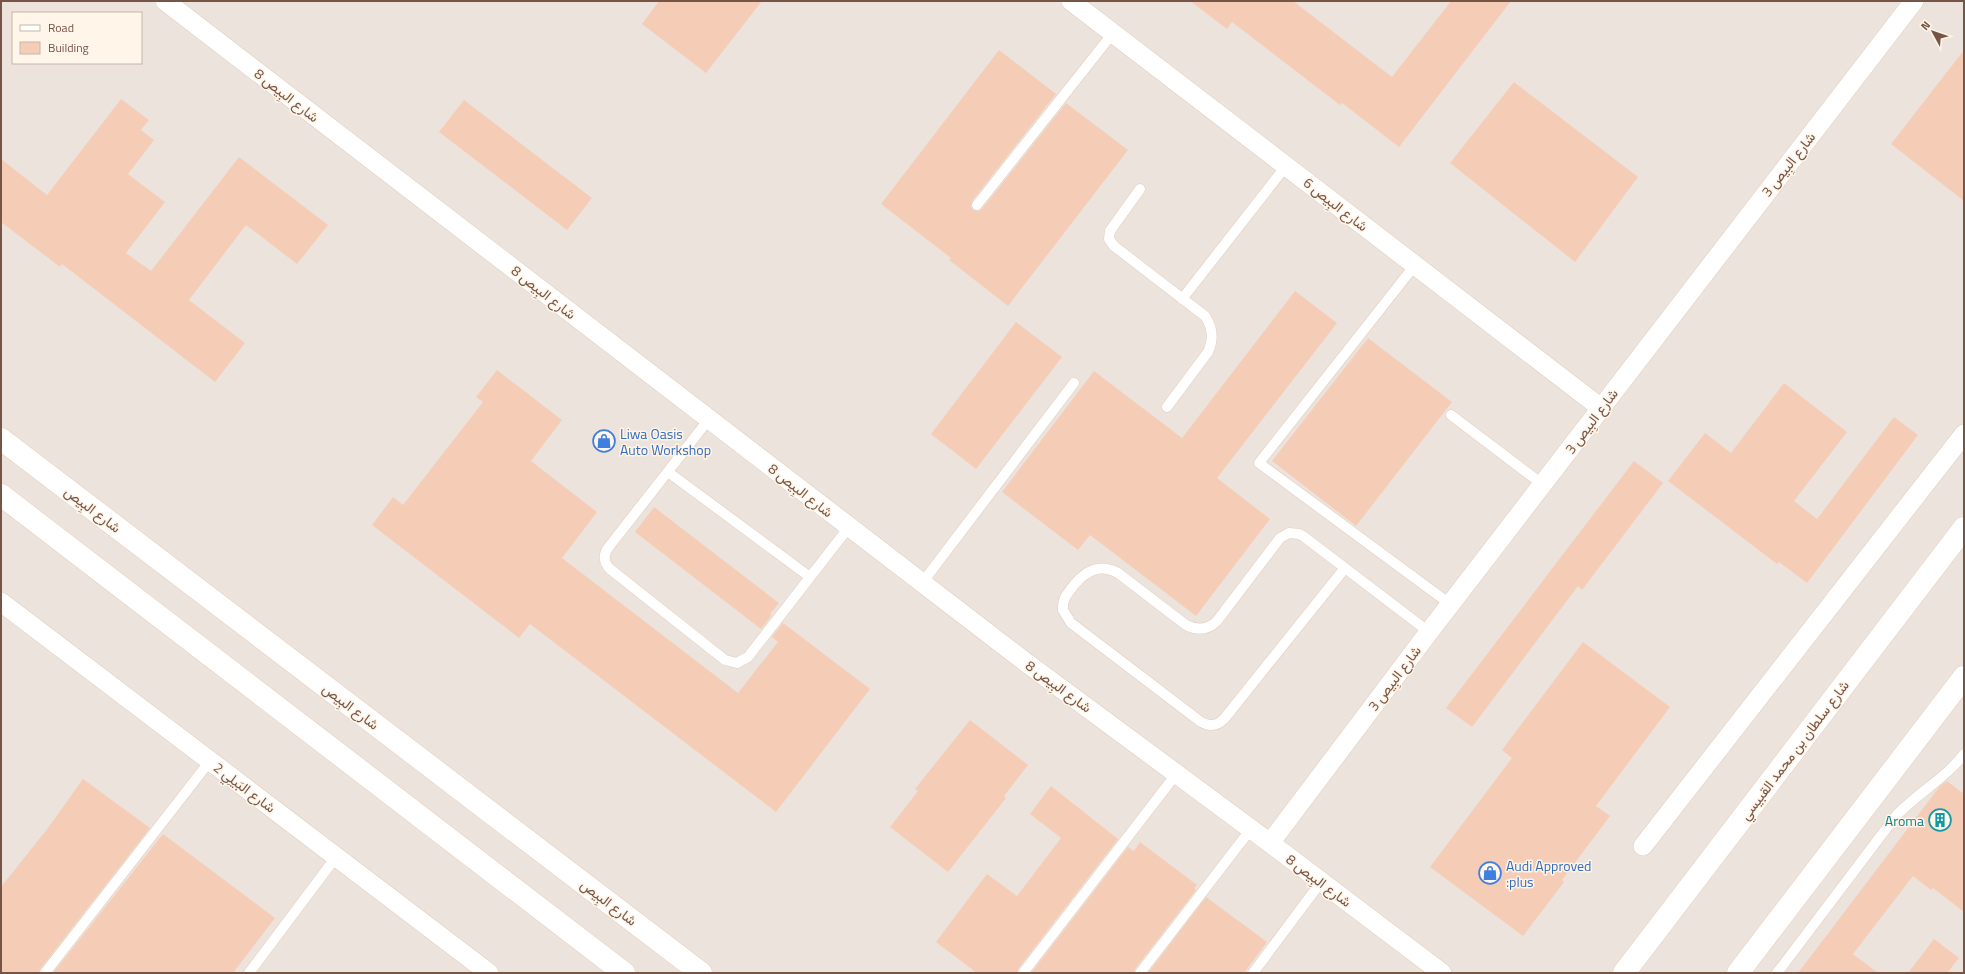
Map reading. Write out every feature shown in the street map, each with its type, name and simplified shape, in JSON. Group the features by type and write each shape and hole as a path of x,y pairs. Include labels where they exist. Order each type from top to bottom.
{"street":[{"name":"شارع البِيص 8","path":"165,1 1024,661 1270,843 1442,973"},
{"name":"شارع البِيص 6","path":"1071,1 1600,408"},
{"name":"شارع البِيص 3","path":"1270,843 1450,604 1914,1"},
{"path":"1643,846 1964,434"},
{"name":"شارع البِيص","path":"1,439 701,973"},
{"path":"1,495 624,973"},
{"name":"شارع سلطان بن محمد القبيسي","path":"1624,973 1964,528"},
{"name":"شارع البَيلِي 2","path":"1,602 489,973"},
{"path":"1738,973 1964,677"}],"lane":[{"path":"977,205 1113,33"},
{"path":"1182,299 1286,166"},
{"path":"1140,189 1110,231 1109,239 1114,246 1205,316 1212,330 1212,345 1204,359 1167,407"},
{"path":"1415,265 1259,463 1450,604"},
{"path":"922,582 1074,383"},
{"path":"1451,415 1542,484"},
{"path":"710,419 606,551 605,561 610,570 725,660 737,663 748,657 849,526"},
{"path":"668,472 810,577"},
{"path":"1345,568 1224,719 1216,725 1206,725 1201,722 1071,623 1063,610 1066,596 1082,576 1093,570 1106,569 1118,573 1186,625 1197,629 1208,627 1217,620 1280,538 1289,533 1303,536 1345,568 1429,632"},
{"path":"1777,973 1895,817 1916,796 1952,767 1964,754"},
{"path":"45,973 210,761"},
{"path":"1023,973 1176,773"},
{"path":"1140,973 1251,829"},
{"path":"249,973 336,857"},
{"path":"1253,973 1321,882"}],"shaded area":[{"path":"1,1 1964,1 1964,973 1,973"}],"building":[{"path":"659,1 762,1 706,73 642,24"},
{"path":"1190,1 1293,1 1392,77 1451,1 1511,1 1399,147 1342,103 1340,105 1232,22 1227,29"},
{"path":"999,50 1056,94 972,201 971,207 973,210 979,211 982,209 1066,103 1128,150 1008,306 949,260 951,258 881,204"},
{"path":"1964,50 1964,201 1891,144"},
{"path":"1514,82 1638,177 1575,262 1450,163"},
{"path":"121,99 149,120 141,130 154,140 128,174 165,202 126,253 151,271 239,157 328,225 297,264 246,225 189,300 245,343 215,382 62,264 60,267 1,222 1,159 47,195"},
{"path":"464,100 592,198 567,230 439,132"},
{"path":"1295,291 1337,323 1217,478 1270,519 1196,616 1090,535 1078,550 1002,492 1094,371 1182,438"},
{"path":"1016,322 1062,357 976,469 931,434"},
{"path":"1368,338 1452,402 1356,526 1272,461"},
{"path":"497,370 562,420 531,461 597,512 562,558 738,693 778,642 772,637 783,623 870,689 776,812 530,624 519,638 372,525 393,497 403,505 483,402 476,397"},
{"path":"1784,383 1847,432 1794,501 1817,519 1894,417 1918,435 1807,583 1779,562 1777,564 1668,481 1705,433 1731,453"},
{"path":"1634,461 1663,483 1582,590 1578,586 1472,727 1446,708"},
{"path":"654,507 779,603 761,629 635,532"},
{"path":"1583,642 1670,707 1596,806 1610,816 1562,880 1564,882 1523,936 1430,867 1512,758 1502,750"},
{"path":"970,720 1028,765 1004,796 1006,798 948,872 890,827 918,791 915,789"},
{"path":"83,779 150,828 40,969 39,973 1,973 1,887 48,828"},
{"path":"1947,781 1964,794 1964,912 1933,888 1931,890 1913,876 1853,954 1878,973 1798,973 1940,786"},
{"path":"1051,786 1118,839 1018,969 1017,973 977,973 936,942 987,874 1017,896 1061,838 1030,814"},
{"path":"163,834 275,918 233,973 53,973"},
{"path":"1140,842 1197,885 1194,888 1196,890 1135,969 1134,973 1031,973 1128,847 1134,851"},
{"path":"1206,897 1267,942 1244,973 1148,973"},
{"path":"1934,939 1959,958 1947,973 1908,973"}],"place":[{"name":"Liwa Oasis Auto Workshop","path":"604,441"},
{"name":"Aroma","path":"1940,820"},
{"name":"Audi Approved :plus","path":"1490,873"}]}
